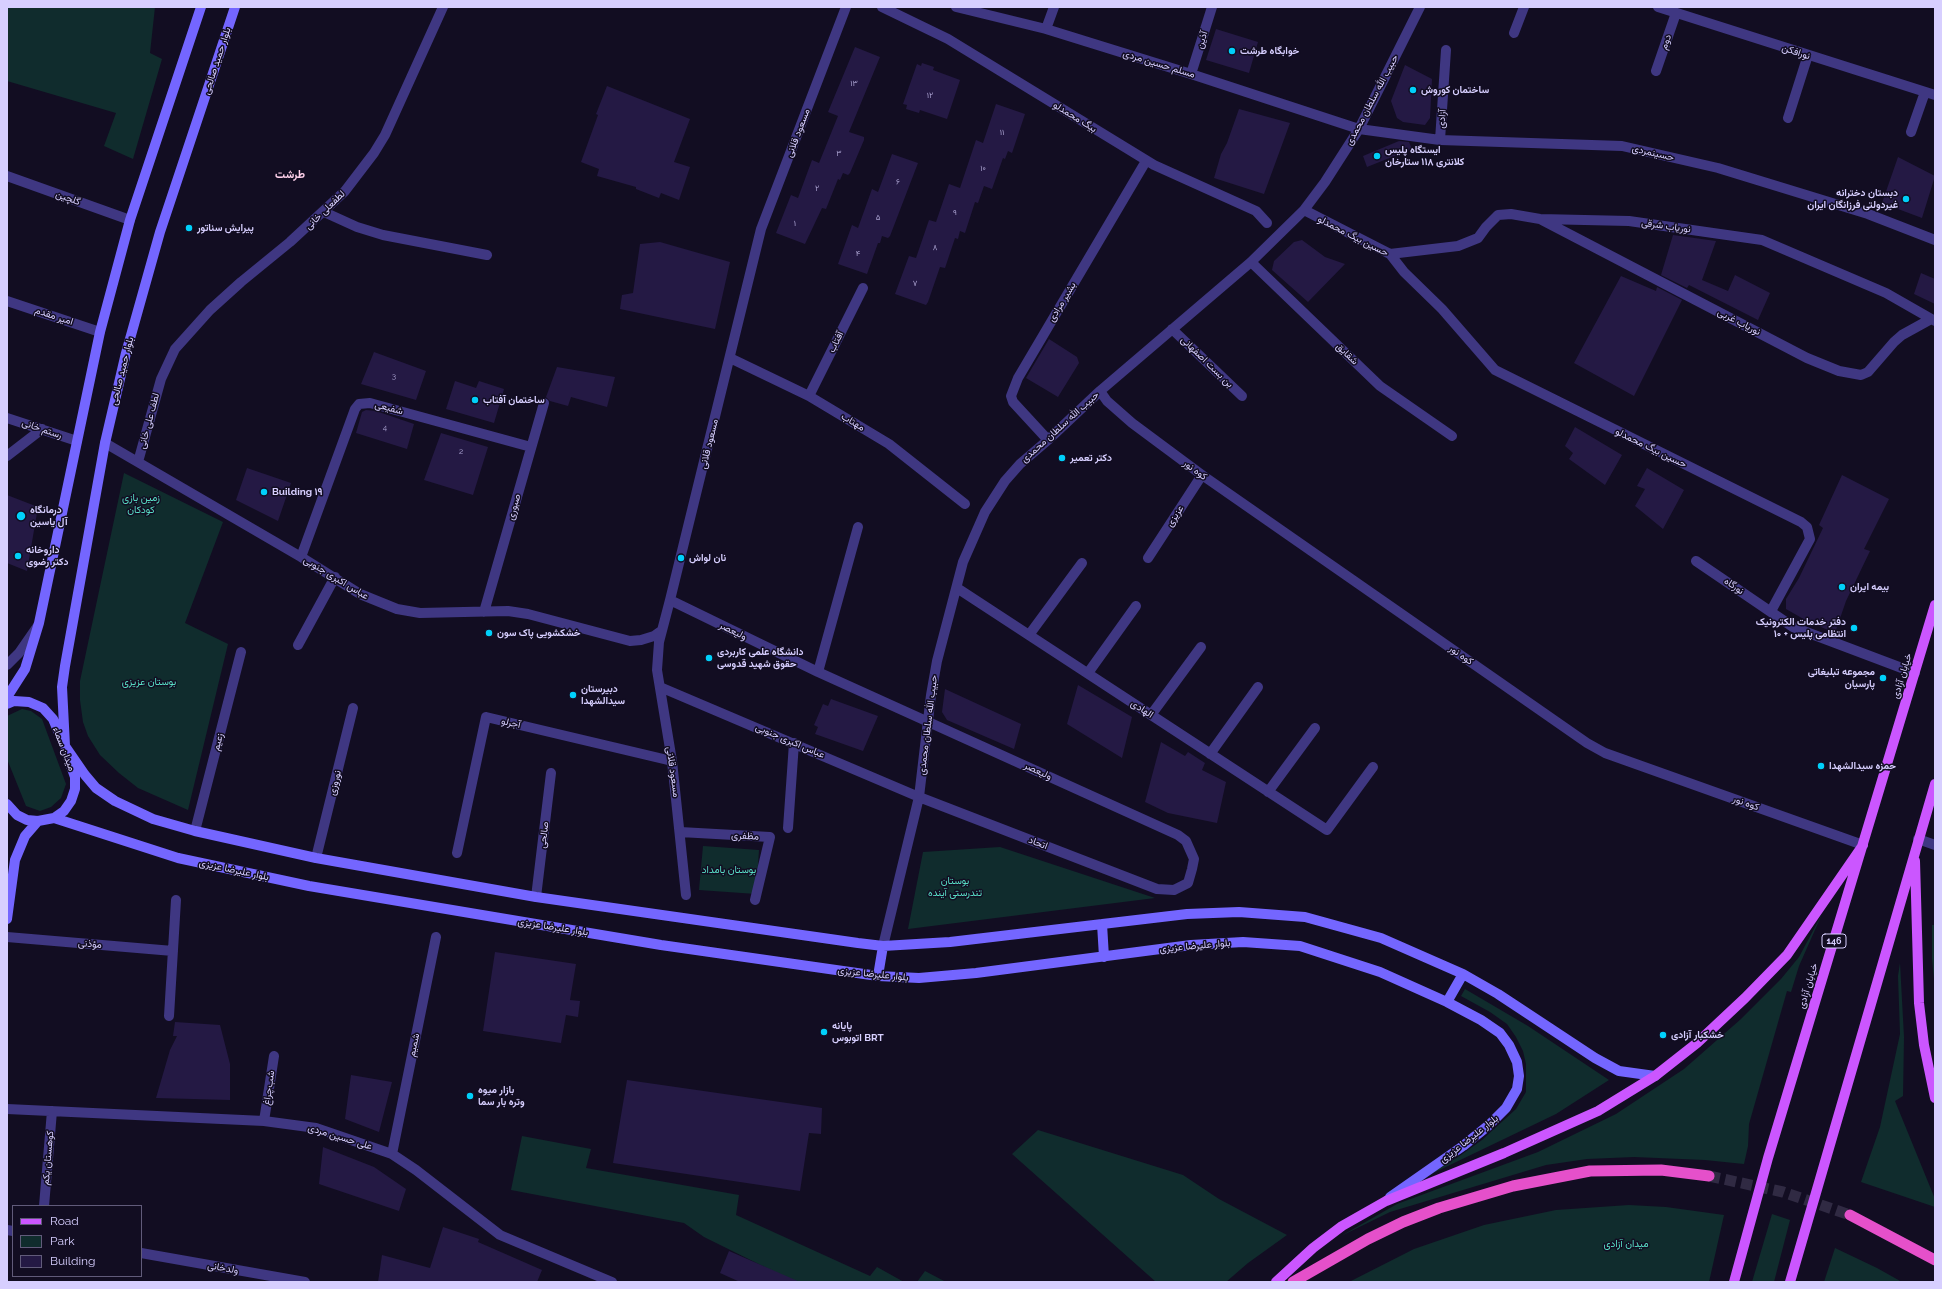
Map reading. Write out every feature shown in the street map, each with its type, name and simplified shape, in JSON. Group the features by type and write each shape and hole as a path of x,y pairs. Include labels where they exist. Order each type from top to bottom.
{"highway":[{"path":"1294,1282 1368,1239 1403,1222 1439,1208 1513,1186 1590,1171 1661,1170 1709,1176"},
{"path":"1850,1215 1935,1260"}],"main road":[{"path":"7,697 25,669 39,623 100,332 130,220 201,7"},
{"name":"بلوار حمید صالحی","path":"65,746 62,687 105,444 126,353 160,232 235,7"},
{"name":"خیابان آزادی","path":"1734,1282 1768,1158 1935,605"},
{"name":"میدان سماء","path":"7,704 14,701 29,702 43,708 53,719 65,746 75,777 75,789 71,801 64,811 54,818 38,822"},
{"path":"65,746 96,788 115,801 153,818 195,831 316,858 536,897 757,930 883,946 950,942 1211,912 1239,912 1305,917 1381,938 1463,974 1498,994 1595,1058 1619,1070 1655,1076"},
{"path":"1790,1282 1935,784"},
{"path":"7,804 17,815 27,820 38,822"},
{"name":"بلوار علیرضا عزیزی","path":"54,818 178,858 309,886 661,945 878,976 919,978 976,973 1191,945 1243,942 1300,946 1380,972 1447,1002 1481,1020 1500,1033 1509,1045 1517,1062 1519,1076 1516,1089 1506,1108 1490,1125 1386,1201"},
{"path":"7,919 15,860 25,836 38,822"},
{"path":"1276,1282 1313,1248 1342,1226 1386,1201 1504,1153 1598,1111 1655,1076 1697,1044 1787,955 1863,846"},
{"path":"1914,853 1919,1003 1924,1045 1935,1098"},
{"path":"1102,924 1104,957"},
{"path":"878,976 883,946"},
{"path":"1447,1002 1463,974"}],"street":[{"name":"لطفعلی خانی","path":"161,379 175,349 210,310 324,212 345,191 374,153 385,135 443,7"},
{"name":"مسعود قلانی","path":"686,895 672,761 657,661 661,631 670,600 761,229 846,7"},
{"name":"بیگ محمدلو","path":"882,7 948,39 1146,161 1164,171 1256,211 1268,223"},
{"name":"مسلم حسین مردی","path":"956,7 1046,29 1191,74 1359,129"},
{"path":"1046,29 1054,7"},
{"name":"آذین","path":"1191,74 1212,7"},
{"name":"حبیب الله سلطان محمدی","path":"883,946 919,797 937,661 964,562 985,512 1005,481 1020,464 1048,440 1100,390 1250,262 1304,210 1325,182 1359,129 1420,7"},
{"path":"1514,33 1524,7"},
{"name":"نورافکن","path":"1658,7 1935,95"},
{"name":"دوم","path":"1656,71 1676,13"},
{"name":"آزادی","path":"1440,140 1446,50"},
{"path":"1788,118 1808,55"},
{"path":"1911,132 1925,92"},
{"name":"حسینمردی","path":"1359,129 1440,140 1622,146 1718,168 1868,214 1935,240"},
{"name":"بشیر مرادی","path":"1048,440 1013,402 1012,396 1018,378 1146,161"},
{"name":"گلچین","path":"7,176 130,220"},
{"name":"حسین بیگ محمدلو","path":"1304,210 1390,254 1404,272 1442,309 1495,370 1801,522 1807,527 1810,539 1771,611"},
{"path":"324,212 357,227 383,235 487,255"},
{"name":"نوریاب شرقی","path":"1390,254 1458,246 1478,238 1498,215 1511,214 1540,219 1629,221 1762,240 1886,293 1933,320"},
{"name":"نوریاب غربی","path":"1540,219 1807,358 1839,371 1862,374 1868,372 1898,339 1933,320"},
{"name":"شقایق","path":"1250,262 1380,386 1452,436"},
{"name":"آفتاب","path":"809,396 863,288"},
{"name":"امیر مقدم","path":"7,301 100,332"},
{"name":"بن بست اصفهانی","path":"1172,329 1242,396"},
{"name":"مهتاب","path":"730,358 809,396 889,444 965,504"},
{"name":"لطف علی خانی","path":"138,462 161,379"},
{"name":"کوه نور","path":"1100,390 1107,401 1132,423 1202,475 1587,743 1605,753 1863,846"},
{"name":"شفیعی","path":"301,557 355,409 359,404 370,403 531,447"},
{"name":"صبوری","path":"484,612 544,403"},
{"name":"رستم خانی","path":"7,418 77,441"},
{"path":"7,456 42,429"},
{"name":"عباس اکبری جنوبی","path":"105,444 301,557 360,594 397,609 420,613 508,611 528,614 630,641 641,640 654,636 661,631"},
{"name":"عزیزی","path":"1148,558 1202,475"},
{"path":"818,672 858,527"},
{"name":"نورگاه","path":"1696,561 1771,611"},
{"path":"1029,635 1082,563"},
{"path":"298,645 335,577"},
{"name":"الهادی","path":"957,588 1327,830 1373,767"},
{"name":"ولیعصر","path":"670,600 818,672 928,720 1178,835 1186,841 1194,859 1188,883 1174,890 1157,889"},
{"path":"1088,673 1136,606"},
{"path":"1771,611 1793,627 1915,672"},
{"path":"7,665 20,653 39,623"},
{"path":"1151,715 1201,647"},
{"name":"زعیم","path":"195,831 241,652"},
{"path":"1210,754 1258,686"},
{"name":"عباس اکبری جنوبی","path":"660,687 919,797"},
{"name":"نوروزی","path":"316,858 353,708"},
{"name":"آجرلو","path":"457,853 486,717 672,761"},
{"path":"1268,792 1315,728"},
{"path":"788,828 794,743"},
{"name":"صالحی","path":"536,897 551,773"},
{"name":"اتحاد","path":"919,797 1157,889"},
{"name":"مظفری","path":"680,832 770,838 755,900"},
{"path":"1918,840 1935,845"},
{"path":"169,1016 176,900"},
{"name":"مؤذنی","path":"7,937 173,951"},
{"name":"شمیم","path":"392,1154 436,937"},
{"name":"شب‌چراغ","path":"264,1121 274,1056"},
{"name":"علی حسین مردی","path":"7,1109 264,1121 316,1128 392,1154 416,1170 500,1235 612,1282"},
{"name":"کوهستان یکم","path":"44,1205 52,1111"},
{"name":"ولدخانی","path":"142,1254 305,1282"}],"green space":[{"path":"7,7 155,7 150,53 162,59 133,159 104,146 116,113 7,81"},
{"name":"بوستان عزیزی","path":"124,473 223,522 185,623 228,644 188,810 138,788 119,773 100,755 88,736 83,722 80,700 80,681"},
{"path":"22,709 31,711 42,719 66,784 61,798 51,807 40,811 26,806 7,759 7,716"},
{"name":"بوستان بامداد","path":"703,846 759,850 756,894 699,890"},
{"name":"بوستان تندرستی آینده","path":"1000,847 1155,898 908,929 923,852"},
{"path":"1822,914 1799,966 1791,992 1787,991 1749,1124 1748,1146 1744,1164 1705,1160 1634,1157 1587,1159 1546,1165 1390,1212 1341,1236 1397,1204 1538,1152 1616,1114 1684,1069 1741,1019 1781,979 1799,957"},
{"path":"1932,925 1935,925 1935,989 1932,959"},
{"path":"1900,963 1904,1037 1903,1096 1895,1101 1935,1199 1935,1207 1861,1182 1880,1127 1900,1034 1898,976"},
{"path":"1465,989 1528,1026 1609,1080 1556,1114 1427,1176 1482,1140 1516,1109 1526,1092 1526,1064 1523,1051 1516,1037 1507,1024 1490,1012 1461,996"},
{"path":"1038,1130 1183,1175 1219,1199 1287,1235 1248,1263 1226,1282 1156,1282 1012,1154"},
{"path":"522,1136 591,1149 586,1168 739,1195 736,1215 870,1276 877,1267 904,1282 795,1282 704,1237 684,1223 511,1190"},
{"name":"میدان آزادی","path":"1629,1205 1666,1207 1724,1215 1709,1282 1349,1282 1414,1249 1484,1225 1556,1210"},
{"path":"1772,1214 1790,1220 1774,1282 1752,1282"},
{"path":"1835,1248 1877,1268 1902,1282 1824,1282"},
{"path":"925,1271 946,1282 917,1282"}],"building":[{"name":"خوابگاه طرشت","path":"1216,29 1258,42 1249,73 1206,60"},
{"path":"855,47 880,57 849,132 864,137 864,140 850,173 848,175 843,173 840,180 838,179 826,209 822,208 805,244 776,233 791,195 798,198 812,160 819,163 838,116 828,112"},
{"path":"922,63 934,67 933,70 960,80 947,119 920,110 919,113 906,109 907,105 903,104 917,64 921,66"},
{"name":"ساختمان کوروش","path":"1405,65 1432,79 1430,118 1425,125 1403,122 1397,118 1391,101"},
{"path":"607,86 690,119 674,162 690,167 679,200 661,193 659,198 636,189 636,187 597,176 599,169 581,162 598,115 596,114"},
{"path":"996,104 1025,114 1012,153 1008,151 1005,159 1003,158 992,189 984,186 978,203 975,202 965,233 960,231 958,239 955,238 945,268 940,267 926,305 895,294 909,256 916,258 929,220 936,222 949,184 960,188 976,140 983,143"},
{"path":"1239,109 1290,123 1264,194 1214,178 1221,154 1227,143"},
{"path":"1399,141 1409,142 1412,149 1367,167 1363,156"},
{"path":"892,154 918,163 890,236 888,238 882,236 867,274 838,264 852,225 858,228 872,189 878,192"},
{"path":"1898,157 1935,176 1922,218 1882,203"},
{"path":"1673,235 1716,241 1702,280 1728,291 1735,275 1770,293 1758,320 1689,285 1687,288 1661,275"},
{"path":"1302,240 1325,257 1345,264 1308,302 1272,270 1274,261 1294,242"},
{"path":"660,242 730,262 715,329 620,309 622,295 633,293 640,244"},
{"path":"1921,273 1935,279 1935,304 1914,294"},
{"path":"1621,276 1656,291 1657,287 1682,300 1634,396 1574,363"},
{"path":"1049,339 1077,357 1079,363 1058,397 1026,378"},
{"path":"374,352 426,371 416,400 361,384"},
{"path":"557,367 615,377 607,407 571,397 568,406 550,401 546,397"},
{"name":"ساختمان آفتاب","path":"455,381 476,388 479,381 504,389 494,423 446,409"},
{"path":"366,410 376,411 414,424 407,449 356,433 362,412"},
{"path":"1575,427 1622,455 1605,485 1569,459 1573,453 1565,446"},
{"path":"441,433 488,447 473,495 424,480"},
{"name":"Building ۱۹","path":"247,468 291,483 278,521 236,500"},
{"path":"1647,468 1684,490 1663,529 1635,506 1645,489 1637,486"},
{"path":"1842,475 1889,499 1864,549 1870,551 1846,601 1835,633 1807,621 1786,609 1786,599 1799,578 1823,528 1819,525"},
{"path":"7,495 38,507 27,571 7,563"},
{"path":"1078,685 1132,717 1122,758 1067,724"},
{"path":"945,689 1021,724 1014,749 947,720 942,712"},
{"path":"831,699 878,716 863,751 815,734 818,727 814,725 823,704 828,706"},
{"path":"1161,742 1185,756 1188,752 1205,763 1202,770 1226,782 1217,823 1168,813 1145,802"},
{"path":"495,952 576,964 570,1000 580,1001 578,1017 566,1015 561,1043 483,1031"},
{"path":"175,1022 220,1025 230,1064 230,1100 156,1098 170,1050 177,1036 173,1036"},
{"path":"351,1075 392,1082 379,1132 345,1119"},
{"path":"627,1080 822,1108 821,1134 809,1133 800,1191 613,1163"},
{"path":"323,1147 374,1167 406,1189 399,1211 319,1184"},
{"path":"443,1227 479,1239 478,1242 542,1270 537,1282 378,1282 382,1255 430,1268"},
{"path":"729,1251 800,1282 740,1282 720,1273"}],"tunnel":[{"path":"1709,1176 1783,1192 1850,1215"}],"place":[{"name":"خوابگاه طرشت","path":"1232,51"},
{"name":"ساختمان کوروش","path":"1413,90"},
{"name":"ایستگاه پلیس کلانتری ۱۱۸ ستارخان","path":"1377,156"},
{"name":"دبستان دخترانه غیردولتی فرزانگان ايران","path":"1906,199"},
{"name":"پیرایش سناتور","path":"189,228"},
{"name":"ساختمان آفتاب","path":"475,400"},
{"name":"دکتر تعمیر","path":"1062,458"},
{"name":"Building ۱۹","path":"264,492"},
{"name":"درمانگاه آل یاسین","path":"21,516"},
{"name":"داروخانه دکتر رضوی","path":"18,556"},
{"name":"نان لواش","path":"681,558"},
{"name":"بیمه ایران","path":"1842,587"},
{"name":"دفتر خدمات الکترونیک انتظامی پلیس + ۱۰","path":"1854,628"},
{"name":"خشکشویی پاک سون","path":"489,633"},
{"name":"دانشگاه علمی کاربردی حقوق شهید قدوسی","path":"709,658"},
{"name":"مجموعه تبلیغاتی پارسیان","path":"1883,678"},
{"name":"دبيرستان سیدالشهدا","path":"573,695"},
{"name":"حمزه سیدالشهدا","path":"1821,766"},
{"name":"پایانه اتوبوس BRT","path":"824,1032"},
{"name":"خشکبار آزادی","path":"1663,1035"},
{"name":"بازار میوه وتره بار سما","path":"470,1096"}],"district":[{"name":"طرشت","path":"290,175"}],"park label":[{"name":"زمین بازی کودکان","path":"141,504"}]}
